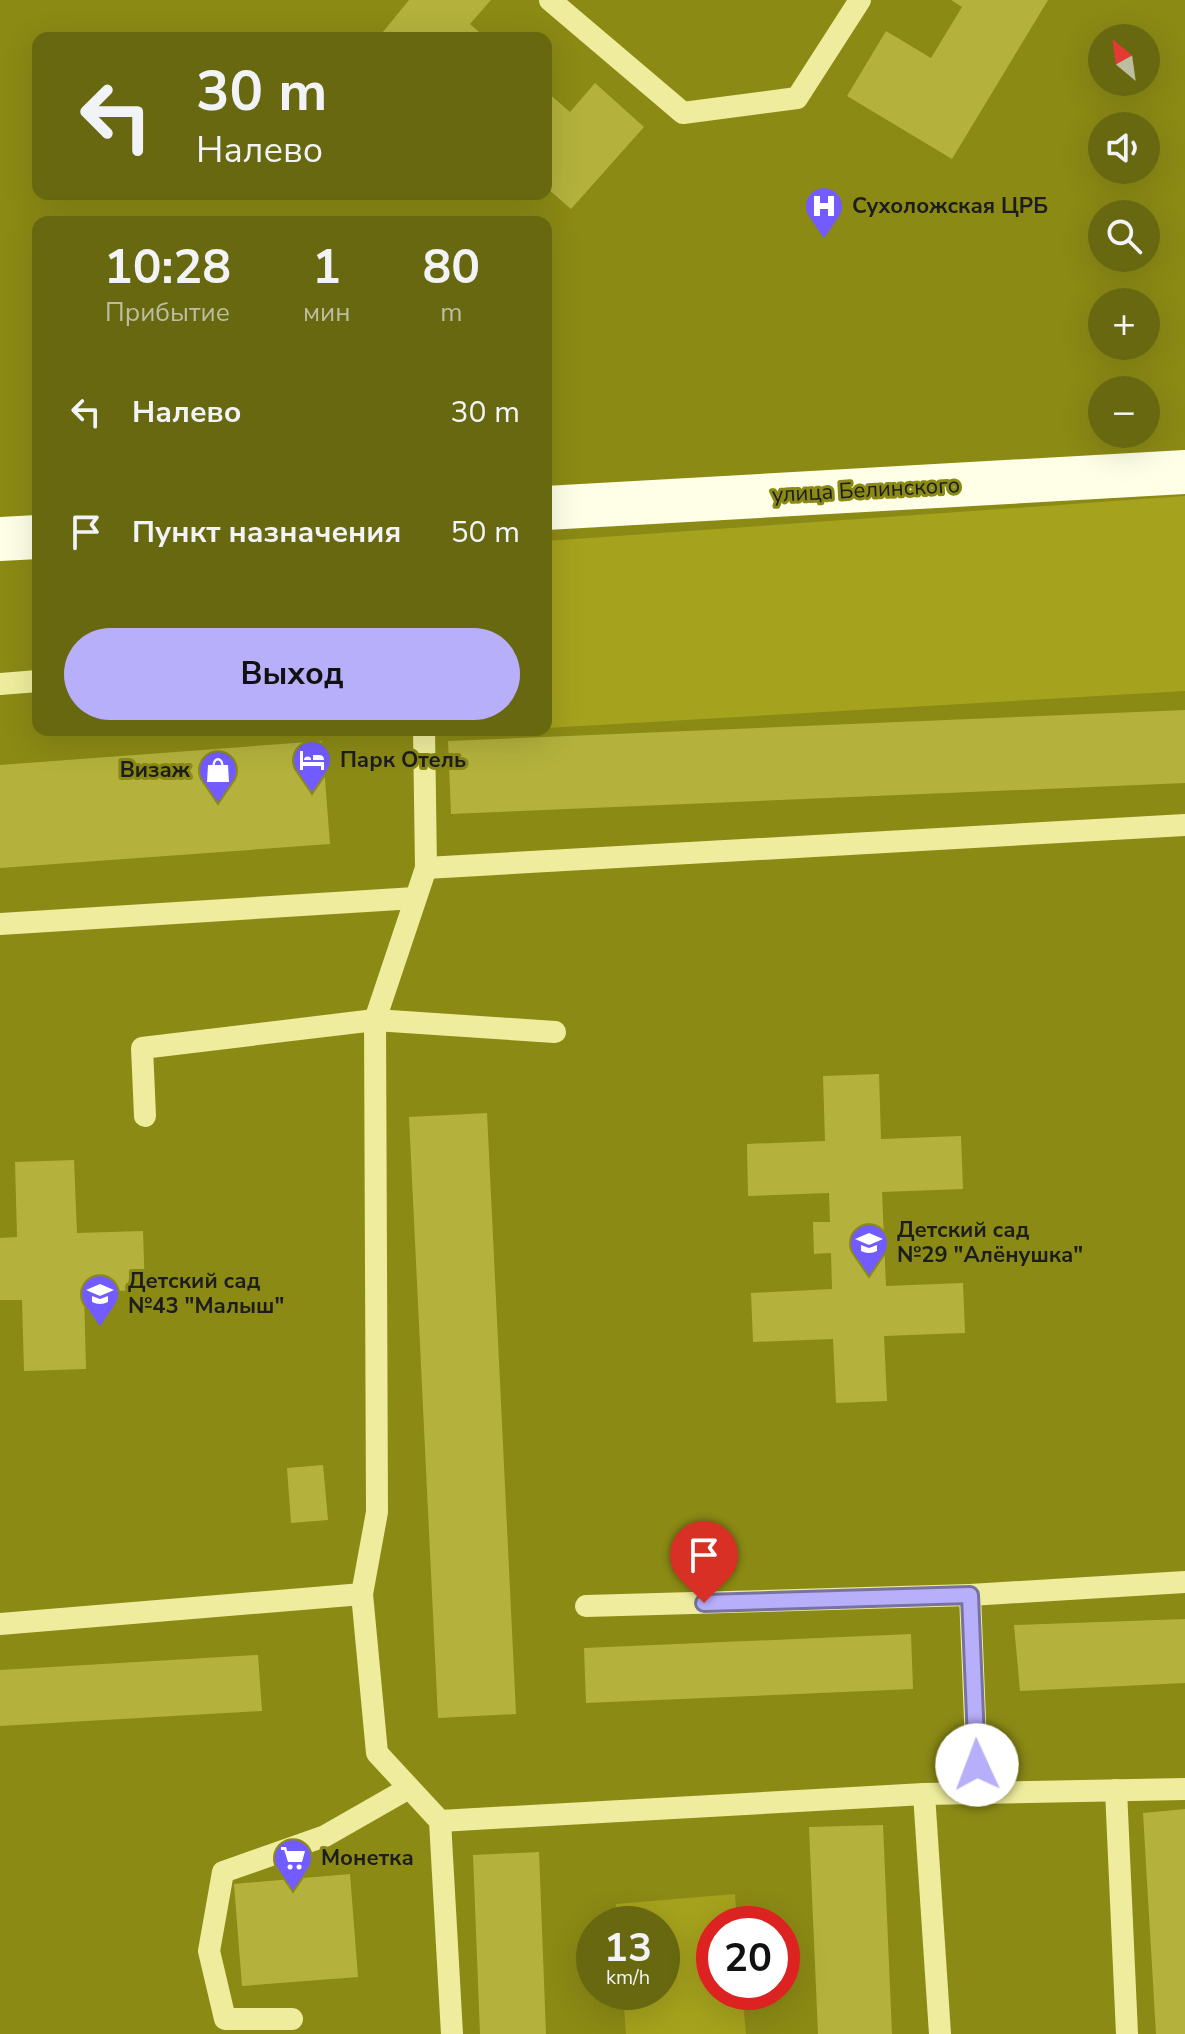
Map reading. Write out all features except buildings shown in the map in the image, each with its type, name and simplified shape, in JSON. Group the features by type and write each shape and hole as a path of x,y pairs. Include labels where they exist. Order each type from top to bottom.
{"main road":[{"name":"улица Белинского","path":"552,508 1185,472"},
{"path":"0,539 32,537"}],"lane":[{"path":"550,0 683,113 797,98 860,0"},
{"path":"0,684 32,681"},
{"path":"424,736 426,868 375,1020 377,1512 362,1594 377,1753 440,1821 452,2034"},
{"path":"426,868 1185,825"},
{"path":"0,924 415,898"},
{"path":"145,1116 142,1048 375,1020 555,1032"},
{"path":"586,1606 970,1595 1185,1582"},
{"path":"0,1624 362,1594"},
{"path":"970,1595 978,1794"},
{"path":"292,2019 225,2019 209,1951 223,1872 325,1836 409,1788"},
{"path":"440,1821 924,1794 1185,1789"},
{"path":"1116,1790 1127,2034"},
{"path":"924,1794 940,2034"}],"shaded area":[{"path":"1185,496 1185,691 552,728 552,541"},
{"path":"735,1894 736,1906 696,1906 696,2010 744,2010 746,2034 626,2034 624,2010 680,2010 680,1906 616,1904"}],"place":[{"name":"Сухоложская ЦРБ","path":"824,240"},
{"name":"Парк Отель","path":"312,794"},
{"name":"Визаж","path":"218,804"},
{"name":"Детский сад №29 \"Алёнушка\"","path":"869,1277"},
{"name":"Детский сад №43 \"Малыш\"","path":"100,1328"},
{"name":"Монетка","path":"293,1892"}],"route":[{"path":"704,1603 970,1595 977,1765"}]}
